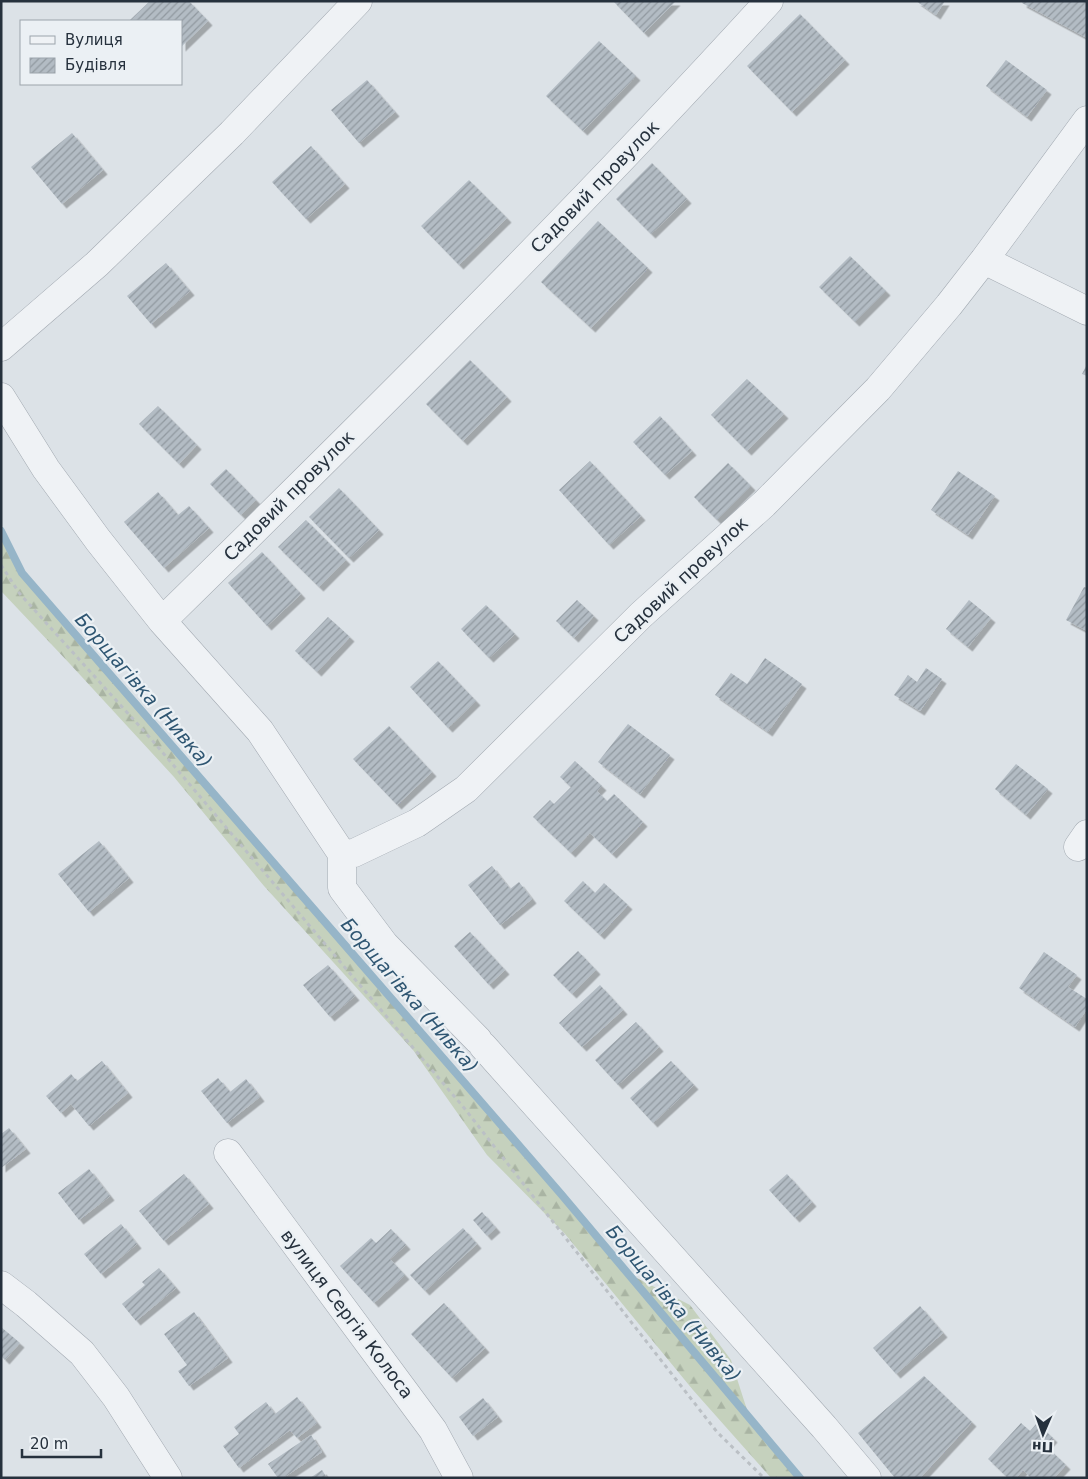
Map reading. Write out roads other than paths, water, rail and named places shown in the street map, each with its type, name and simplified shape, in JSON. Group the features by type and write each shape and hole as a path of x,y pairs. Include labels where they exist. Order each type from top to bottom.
{"street":[{"path":"1,348 97,264 232,133 358,1"},
{"name":"Садовий провулок","path":"162,621 464,322 708,68 769,1"},
{"name":"Садовий провулок","path":"342,854 354,853 417,823 466,789 641,615 764,504 878,389 950,305 1087,120"},
{"path":"984,260 1087,311"},
{"path":"1,397 46,470 98,540 162,621 260,731 342,854 342,888 384,944 481,1043 824,1426 867,1478"},
{"name":"вулиця Сергія Колоса","path":"228,1153 433,1430 459,1478"},
{"path":"1,1285 26,1304 82,1353 116,1397 168,1478"}],"waterway":[{"name":"Борщагівка (Нивка)","path":"1,531 22,573 561,1194 800,1478"}]}
